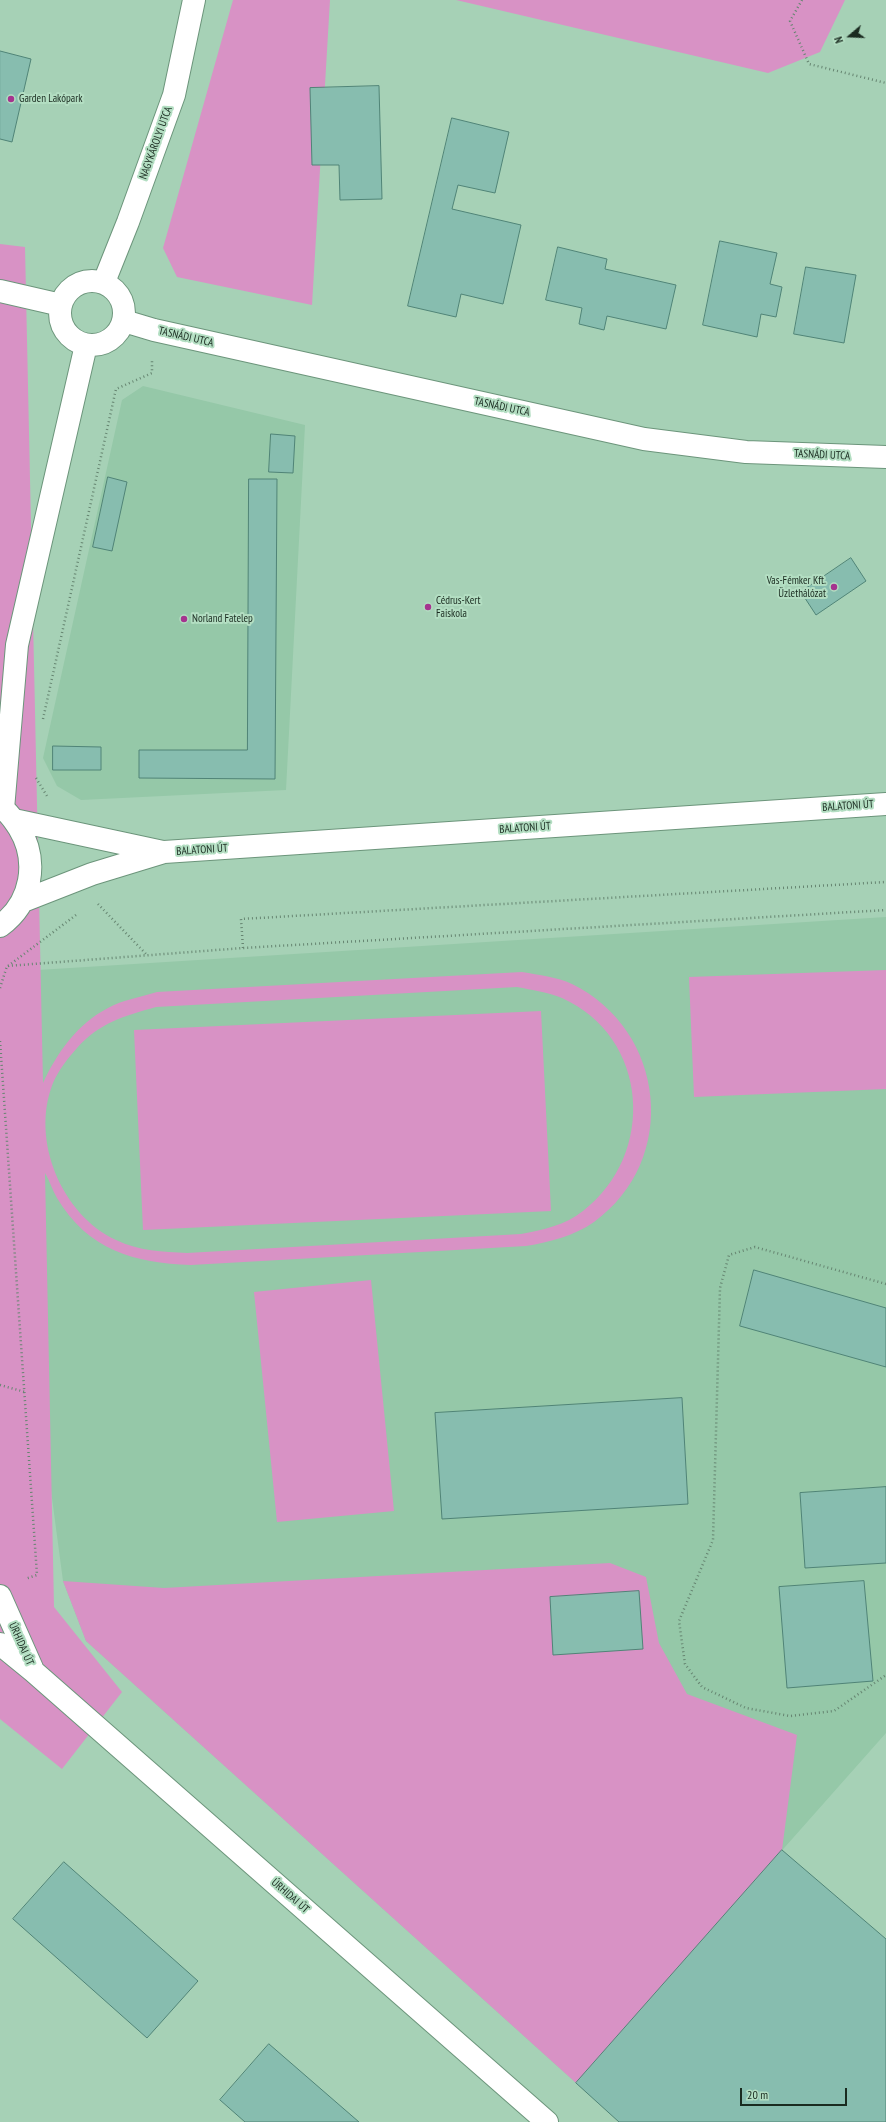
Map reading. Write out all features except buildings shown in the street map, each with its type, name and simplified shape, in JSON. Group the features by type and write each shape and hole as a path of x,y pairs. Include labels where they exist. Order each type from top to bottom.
{"main road":[{"name":"NAGYKÁROLYI UTCA","path":"104,282 128,222 174,95 194,0"},
{"path":"90,280 104,282 114,289 121,298 125,309 124,321 119,332 110,340 98,345 86,345 74,339 65,330 61,318 61,305 66,293 77,284 90,280"},
{"path":"0,291 61,305"},
{"name":"TASNÁDI UTCA","path":"124,321 154,330 644,438 746,452 886,457"},
{"path":"0,926 10,920 23,901 30,881 31,859 26,838 6,812 17,645 86,345"},
{"path":"0,681 17,645"},
{"name":"BALATONI ÚT","path":"23,901 92,874 164,852 886,804"},
{"name":"BALATONI ÚT","path":"6,812 164,852"},
{"name":"ÚRHIDAI ÚT","path":"0,1596 33,1671"},
{"name":"ÚRHIDAI ÚT","path":"0,1644 33,1671 547,2122"}],"path":[{"path":"802,0 790,22 809,64 886,83"},
{"path":"41,726 116,389 152,373 154,330"},
{"path":"34,774 46,795 50,798"},
{"path":"92,874 94,900 147,955"},
{"path":"243,948 241,919 886,882"},
{"path":"0,988 7,966 94,900"},
{"path":"7,966 243,948 886,910"},
{"path":"0,1041 37,1575 22,1580"},
{"path":"886,1284 755,1247 729,1255 720,1288 713,1540 679,1621 685,1664 702,1687 746,1708 790,1716 834,1711 886,1675"},
{"path":"0,1385 25,1392"}],"shaded area":[{"path":"233,0 330,0 312,305 177,277 163,248"},
{"path":"456,0 845,0 820,52 768,73"},
{"path":"0,244 25,247 43,1083 69,1040 87,1022 113,1005 157,992 522,972 548,976 572,984 603,1005 627,1032 643,1063 650,1097 650,1132 640,1165 622,1196 594,1222 570,1235 544,1243 526,1246 191,1265 150,1261 132,1257 114,1250 98,1242 83,1230 69,1216 57,1198 45,1173 54,1607 122,1692 62,1769 0,1719","holes":["517,987 557,996 591,1016 612,1040 626,1068 633,1098 632,1129 623,1159 607,1187 583,1211 569,1220 545,1229 521,1234 187,1253 160,1251 133,1247 116,1240 97,1228 80,1213 66,1194 56,1174 49,1151 46,1128 47,1105 53,1083 67,1060 85,1039 103,1026 123,1017 156,1007"]},
{"name":"Norland Fatelep","path":"143,386 305,425 286,790 81,800 57,786 43,758 122,400"},
{"path":"886,917 886,1733 576,2083 86,1641 63,1581 50,1483 38,970"},
{"path":"886,970 886,1089 694,1097 689,977"},
{"path":"541,1011 551,1211 143,1230 134,1030"},
{"path":"371,1280 394,1511 277,1522 254,1292"},
{"path":"610,1563 646,1577 659,1643 687,1694 797,1735 782,1850 576,2083 86,1641 63,1581 164,1588"}],"place":[{"name":"Garden Lakópark","path":"11,99"},
{"name":"Vas-Fémker Kft. Üzlethálózat","path":"834,587"},
{"name":"Cédrus-Kert Faiskola","path":"428,607"},
{"name":"Norland Fatelep","path":"184,619"}]}
